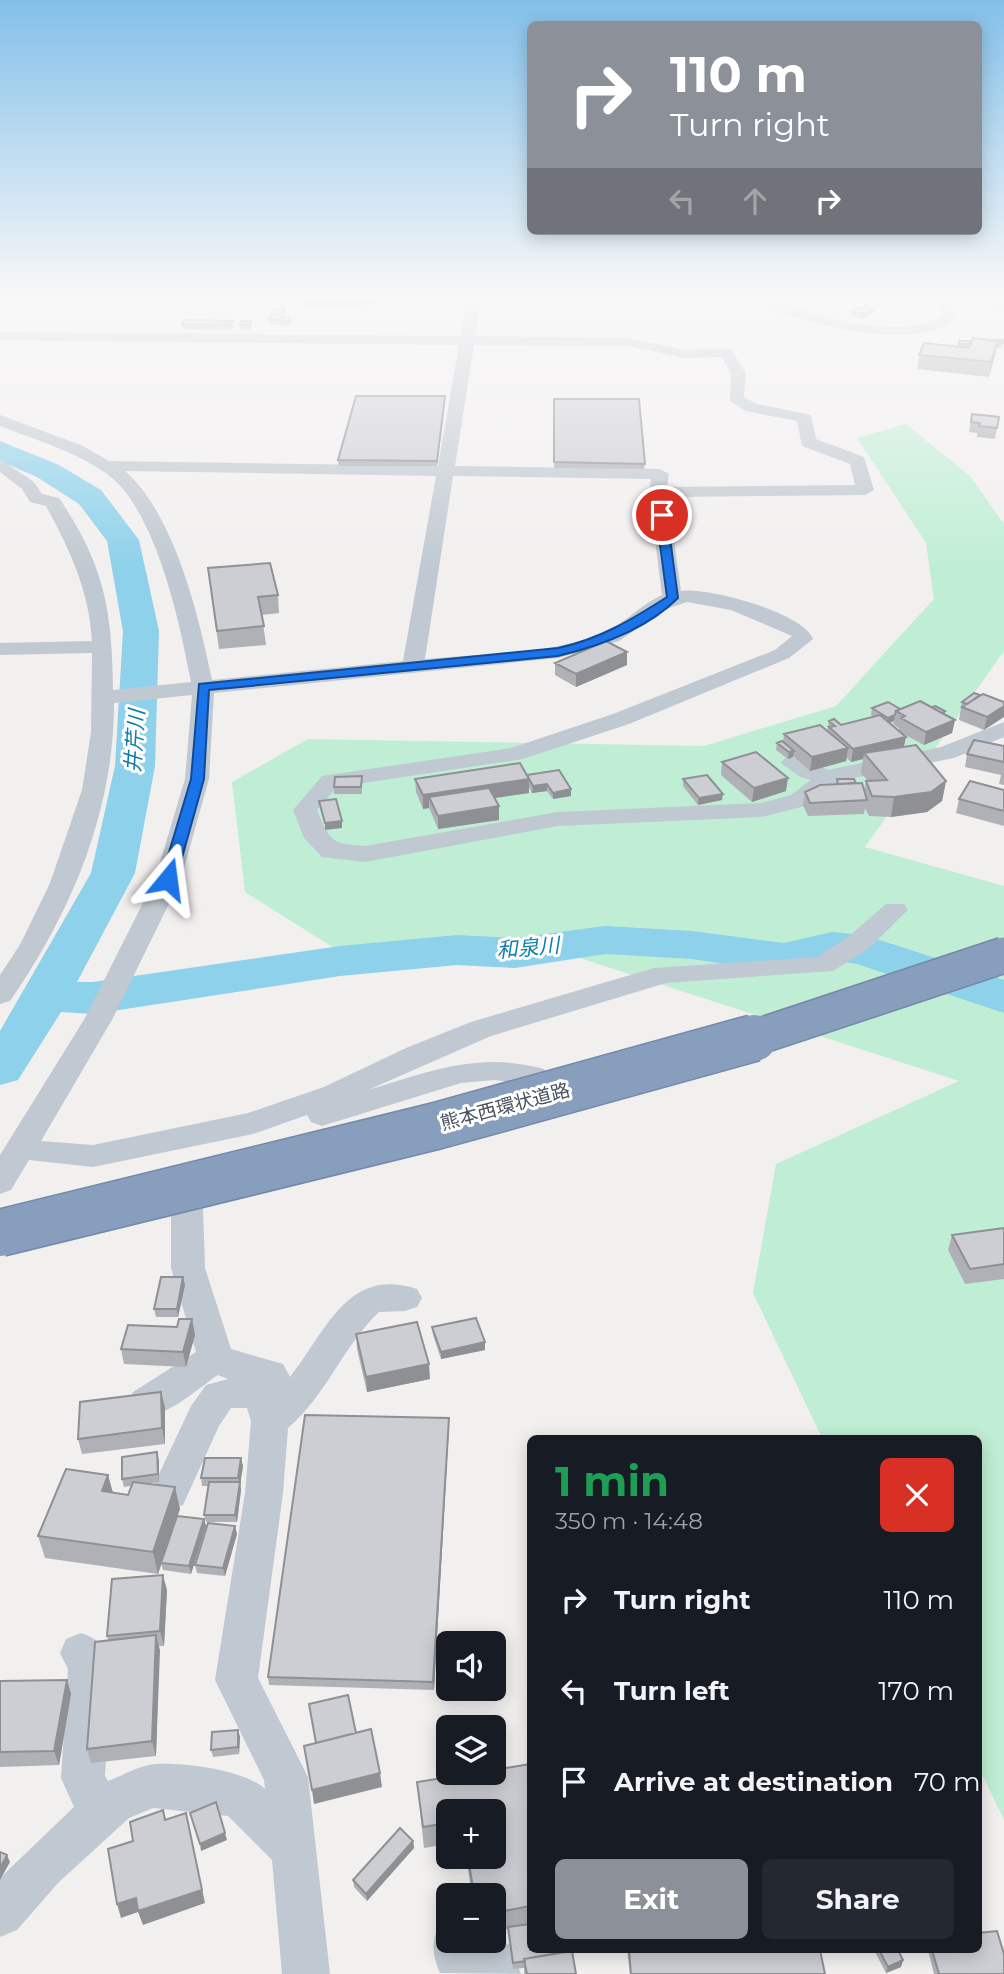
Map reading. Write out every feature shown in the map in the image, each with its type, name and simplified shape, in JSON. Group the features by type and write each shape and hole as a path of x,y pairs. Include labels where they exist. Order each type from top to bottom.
{"highway":[{"name":"熊本西環状道路","path":"0,1233 422,1129 755,1038 1004,955"}],"street":[{"path":"413,665 460,386"},
{"path":"658,492 866,489 858,461 807,442 805,418 793,412 744,405 736,398 739,386"},
{"path":"0,421 77,450 107,466 137,491 158,534 189,616 203,687 197,779 168,879 99,1017 0,1181"},
{"path":"0,464 28,486 36,498 53,502"},
{"path":"107,466 660,474 658,492 672,598"},
{"path":"0,995 13,978 66,878 90,814 100,757 105,698 102,609 93,576 47,489 27,472"},
{"path":"105,698 203,687 239,673 413,665 558,652 592,645 619,633 672,598 720,600 801,633 803,639 782,654 621,719 515,754 330,781 316,794 305,810 316,838 331,852 365,854 558,818 762,810 800,800 829,777 890,762 946,753 1004,729"},
{"path":"0,649 103,647"},
{"path":"793,763 808,772 829,777"},
{"path":"22,1146 39,1152 93,1156 168,1143 253,1123 335,1094 416,1055 481,1029 664,974 824,965 858,943 895,910"},
{"path":"253,1123 292,1121 334,1113 460,1073 495,1070 533,1076"},
{"path":"168,1143 179,1174"},
{"path":"187,1208 188,1268 216,1358 241,1369 270,1374 278,1414 236,1680 286,1777 306,1974"},
{"path":"278,1414 321,1363 354,1314 368,1301 387,1297 405,1298"},
{"path":"146,1403 216,1358"},
{"path":"169,1493 204,1417 219,1396 241,1391 262,1398 278,1414"},
{"path":"81,1653 90,1660 83,1778 100,1813"},
{"path":"0,1913 42,1867 113,1802 153,1786 239,1795 294,1850"},
{"path":"457,1953 457,1956 493,1962 497,1974"}],"green space":[{"path":"906,424 970,476 1004,524 1004,651 865,847 1004,886 1004,1820 982,1774 982,1435 821,1435 753,1293 776,1164 959,1081 527,941 342,953 245,892 232,782 308,739 704,746 836,706 934,599 926,543 857,438"}],"building":[{"path":"356,396 445,396 437,461 338,460"},
{"path":"554,399 639,399 645,464 554,462"},
{"path":"972,414 999,417 997,428 971,422"},
{"path":"270,563 278,595 258,597 264,626 217,631 208,568"},
{"path":"606,641 627,652 576,674 555,663"},
{"path":"974,693 980,695 967,704 962,702"},
{"path":"983,694 1004,702 1004,706 987,717 962,707"},
{"path":"920,701 955,720 926,732 901,718 905,716 896,711"},
{"path":"888,702 900,709 888,718 872,708"},
{"path":"932,707 945,711 942,713"},
{"path":"880,715 906,737 853,749 829,727 835,726 829,721 834,719 841,725"},
{"path":"820,725 848,748 812,757 784,734"},
{"path":"974,740 1004,746 1004,762 967,754"},
{"path":"782,741 794,751 789,752 777,743"},
{"path":"916,745 946,781 931,792 894,797 872,796 866,781 887,780 864,753"},
{"path":"756,752 788,778 754,788 722,762"},
{"path":"520,763 529,779 423,795 415,779"},
{"path":"559,770 571,789 553,793 547,784 533,786 527,775"},
{"path":"707,775 723,794 699,798 683,779"},
{"path":"362,776 361,787 334,787 335,777"},
{"path":"837,779 854,779 856,783 838,784"},
{"path":"970,781 1004,790 1004,811 959,799"},
{"path":"862,783 867,800 810,803 805,792 820,785"},
{"path":"489,788 499,806 438,816 429,797"},
{"path":"336,799 342,821 325,823 319,801"},
{"path":"1004,1228 1004,1264 970,1269 952,1235"},
{"path":"161,1277 183,1277 177,1309 154,1309"},
{"path":"476,1318 485,1342 441,1352 432,1327"},
{"path":"179,1319 192,1319 183,1352 121,1349 128,1325 177,1327"},
{"path":"417,1322 429,1364 366,1377 356,1334"},
{"path":"161,1392 162,1428 78,1439 80,1402"},
{"path":"305,1415 449,1418 433,1682 268,1677"},
{"path":"157,1452 158,1474 122,1479 122,1457"},
{"path":"205,1458 241,1458 238,1478 201,1478"},
{"path":"66,1469 108,1475 102,1491 128,1495 133,1482 175,1487 153,1552 38,1536"},
{"path":"209,1482 240,1482 235,1515 204,1515"},
{"path":"177,1516 204,1519 189,1566 161,1563"},
{"path":"208,1523 235,1526 223,1568 195,1565"},
{"path":"163,1575 160,1631 107,1636 112,1579"},
{"path":"156,1635 152,1741 87,1749 95,1642"},
{"path":"67,1680 54,1751 0,1752 0,1681"},
{"path":"348,1695 356,1733 316,1743 309,1704"},
{"path":"371,1729 380,1773 312,1790 304,1746"},
{"path":"238,1730 238,1747 211,1750 212,1732"},
{"path":"527,1764 527,1907 506,1911 506,1883 472,1883 470,1869 506,1869 506,1799 436,1799 436,1825 423,1827 417,1782 436,1779 436,1785 506,1785 506,1768"},
{"path":"216,1802 225,1833 200,1844 190,1813"},
{"path":"163,1810 165,1820 186,1813 202,1890 138,1911 136,1898 117,1904 108,1849 133,1841 130,1822"},
{"path":"400,1828 413,1841 366,1894 353,1880"},
{"path":"0,1852 7,1855 0,1868"},
{"path":"527,1924 527,1953 558,1953 513,1963 508,1927"},
{"path":"997,1931 1004,1954 1004,1974 939,1974 933,1953 982,1953 982,1933"},
{"path":"572,1953 576,1974 527,1974 524,1959"},
{"path":"629,1953 821,1953 825,1974 631,1974"},
{"path":"881,1953 900,1953 903,1960 888,1967"}],"waterway":[{"name":"井芹川","path":"0,450 48,471 90,497 123,540 141,631 135,766 113,873 45,996"},
{"name":"和泉川","path":"45,996 93,998 340,961 457,950 515,953 605,940 692,945 784,958 832,946 864,950 1004,997"},
{"name":"井芹川","path":"0,1068 24,1034 45,996"}],"route":[{"path":"168,879 197,779 203,687 558,652 592,645 619,633 672,598 662,515"}]}
